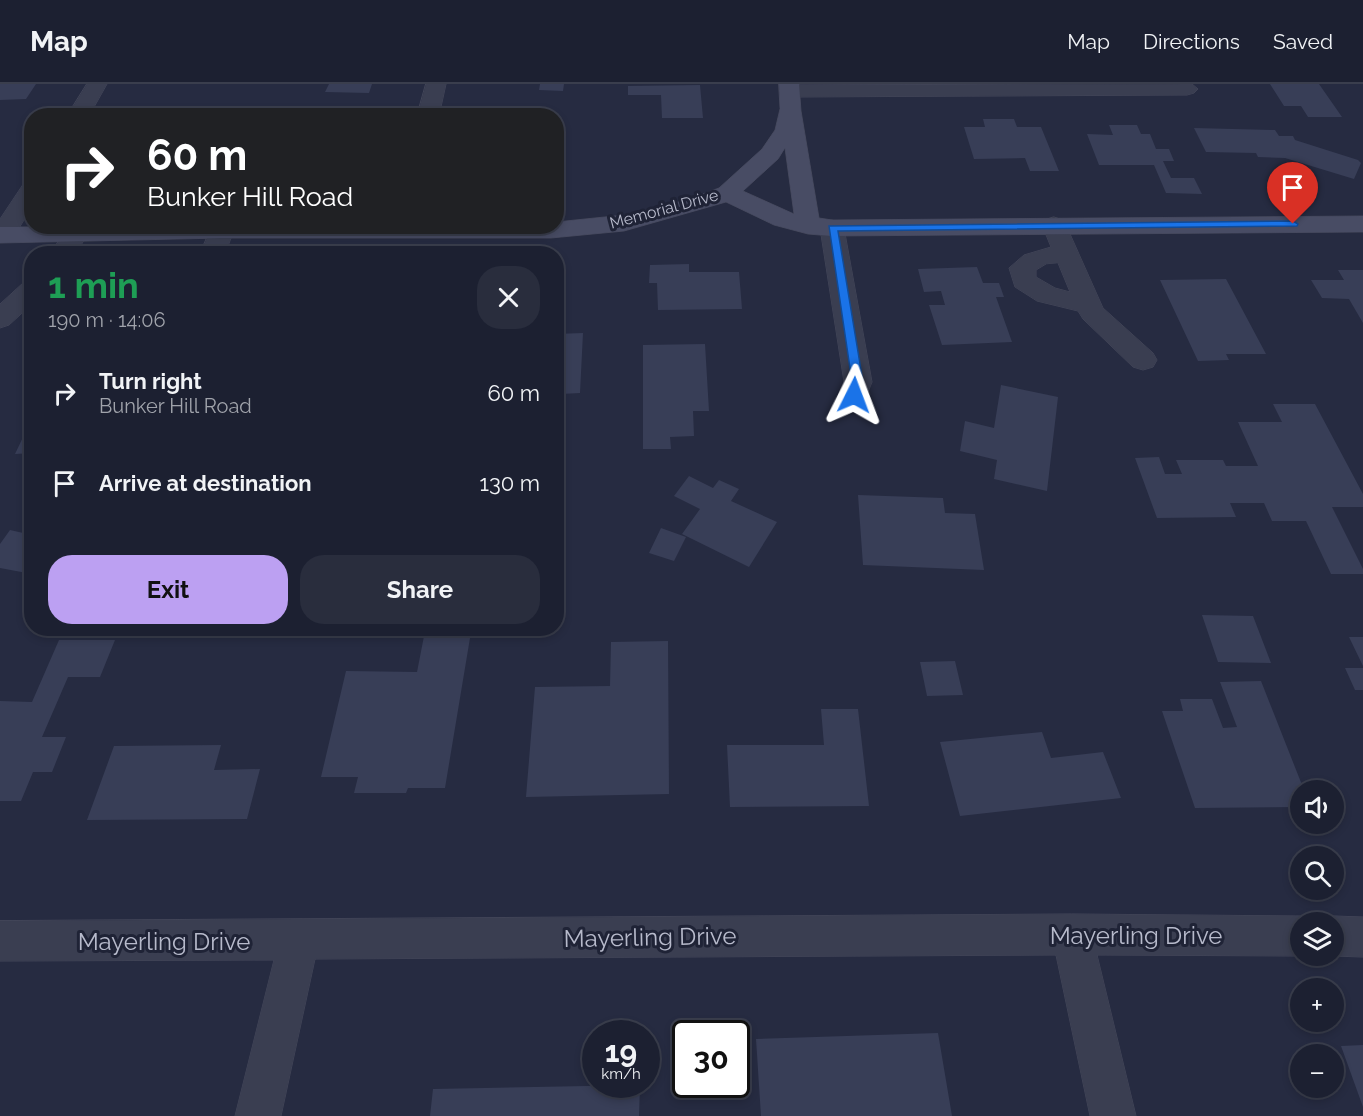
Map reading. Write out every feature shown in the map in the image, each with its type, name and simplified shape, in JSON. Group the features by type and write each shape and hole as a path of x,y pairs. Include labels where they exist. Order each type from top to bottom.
{"street":[{"path":"83,108 98,84"},
{"path":"430,108 436,84"},
{"path":"854,395 858,382 790,95 1187,89"},
{"name":"Memorial Drive","path":"564,229 624,223 694,205 727,192 770,154 786,130 790,95"},
{"path":"727,192 783,220 820,227 1363,224"},
{"path":"1,235 24,201"},
{"path":"1054,225 1092,313 1143,360"},
{"name":"Memorial Drive","path":"1,235 70,243 175,234"},
{"path":"1067,255 1048,255 1032,259 1023,268 1024,281 1037,292 1054,299 1087,303"},
{"path":"0,319 24,296"},
{"path":"1072,934 1113,1116"},
{"name":"Mayerling Drive","path":"0,941 299,941 1072,934 1290,936"},
{"path":"1344,936 1363,937"},
{"path":"258,1116 299,941"}],"building":[{"path":"0,84 36,84 26,99 0,100"},
{"path":"329,84 372,84 369,93 325,92"},
{"path":"540,84 564,84 563,91 539,90"},
{"path":"1270,84 1319,84 1342,117 1308,117 1301,106 1284,106"},
{"path":"700,85 703,118 662,118 661,95 628,95 628,86"},
{"path":"983,119 1014,119 1017,127 1041,127 1059,171 1030,171 1025,158 974,159 964,127 985,127"},
{"path":"1109,125 1137,125 1141,134 1150,134 1156,149 1169,149 1174,161 1163,161 1171,178 1194,178 1202,194 1166,193 1154,165 1099,165 1087,134 1113,135"},
{"path":"1194,128 1275,130 1279,136 1293,136 1295,140 1358,160 1361,163 1354,179 1285,158 1258,157 1256,153 1206,152"},
{"path":"689,264 689,272 739,272 742,309 658,310 657,283 649,283 650,265"},
{"path":"977,267 983,283 999,283 1004,297 996,297 1012,342 942,345 929,305 945,305 941,291 924,292 918,269"},
{"path":"1338,270 1363,270 1363,323 1349,299 1322,298 1311,280 1344,280"},
{"path":"1226,279 1266,354 1226,354 1229,360 1198,361 1160,280"},
{"path":"583,333 580,393 564,394 564,334"},
{"path":"705,344 709,411 693,411 694,436 670,437 671,449 643,449 643,345"},
{"path":"1001,385 1058,397 1047,491 994,479 997,460 960,451 965,421 994,428"},
{"path":"1273,404 1315,404 1363,494 1363,507 1332,507 1363,569 1363,574 1331,574 1306,521 1272,521 1264,503 1230,503 1236,517 1157,518 1135,458 1159,457 1165,474 1182,474 1176,460 1223,460 1226,466 1258,466 1238,422 1282,422"},
{"path":"24,435 24,453 15,454"},
{"path":"689,476 713,488 719,480 739,489 731,501 777,522 749,567 682,534 700,509 674,496"},
{"path":"858,495 943,498 945,513 975,514 984,570 863,565"},
{"path":"661,528 686,537 674,561 649,553"},
{"path":"10,530 24,533 24,572 0,568 0,544"},
{"path":"1202,615 1253,616 1271,663 1218,662"},
{"path":"424,636 470,636 445,788 408,788 406,793 354,793 358,777 321,777 346,671 417,672"},
{"path":"1349,637 1363,637 1363,666"},
{"path":"59,640 115,640 100,677 68,677 42,737 66,737 52,772 33,772 21,801 0,801 0,701 32,702"},
{"path":"668,641 669,794 526,797 535,687 610,686 611,642"},
{"path":"955,661 963,695 927,696 920,662"},
{"path":"1345,668 1363,668 1363,690 1355,690"},
{"path":"1261,681 1300,780 1290,780 1290,807 1195,808 1162,711 1183,711 1180,699 1212,699 1223,728 1237,727 1220,682"},
{"path":"821,709 858,709 869,806 730,807 727,745 824,745"},
{"path":"1042,732 1051,758 1103,752 1121,798 960,816 940,742"},
{"path":"221,745 214,770 260,769 247,819 87,820 114,746"},
{"path":"938,1033 952,1116 761,1116 756,1039"},
{"path":"1363,1045 1363,1107 1344,1054 1344,1046"},
{"path":"582,1086 582,1098 640,1098 639,1116 430,1116 433,1089"}],"route":[{"path":"854,395 858,382 832,228 1293,224"}]}
